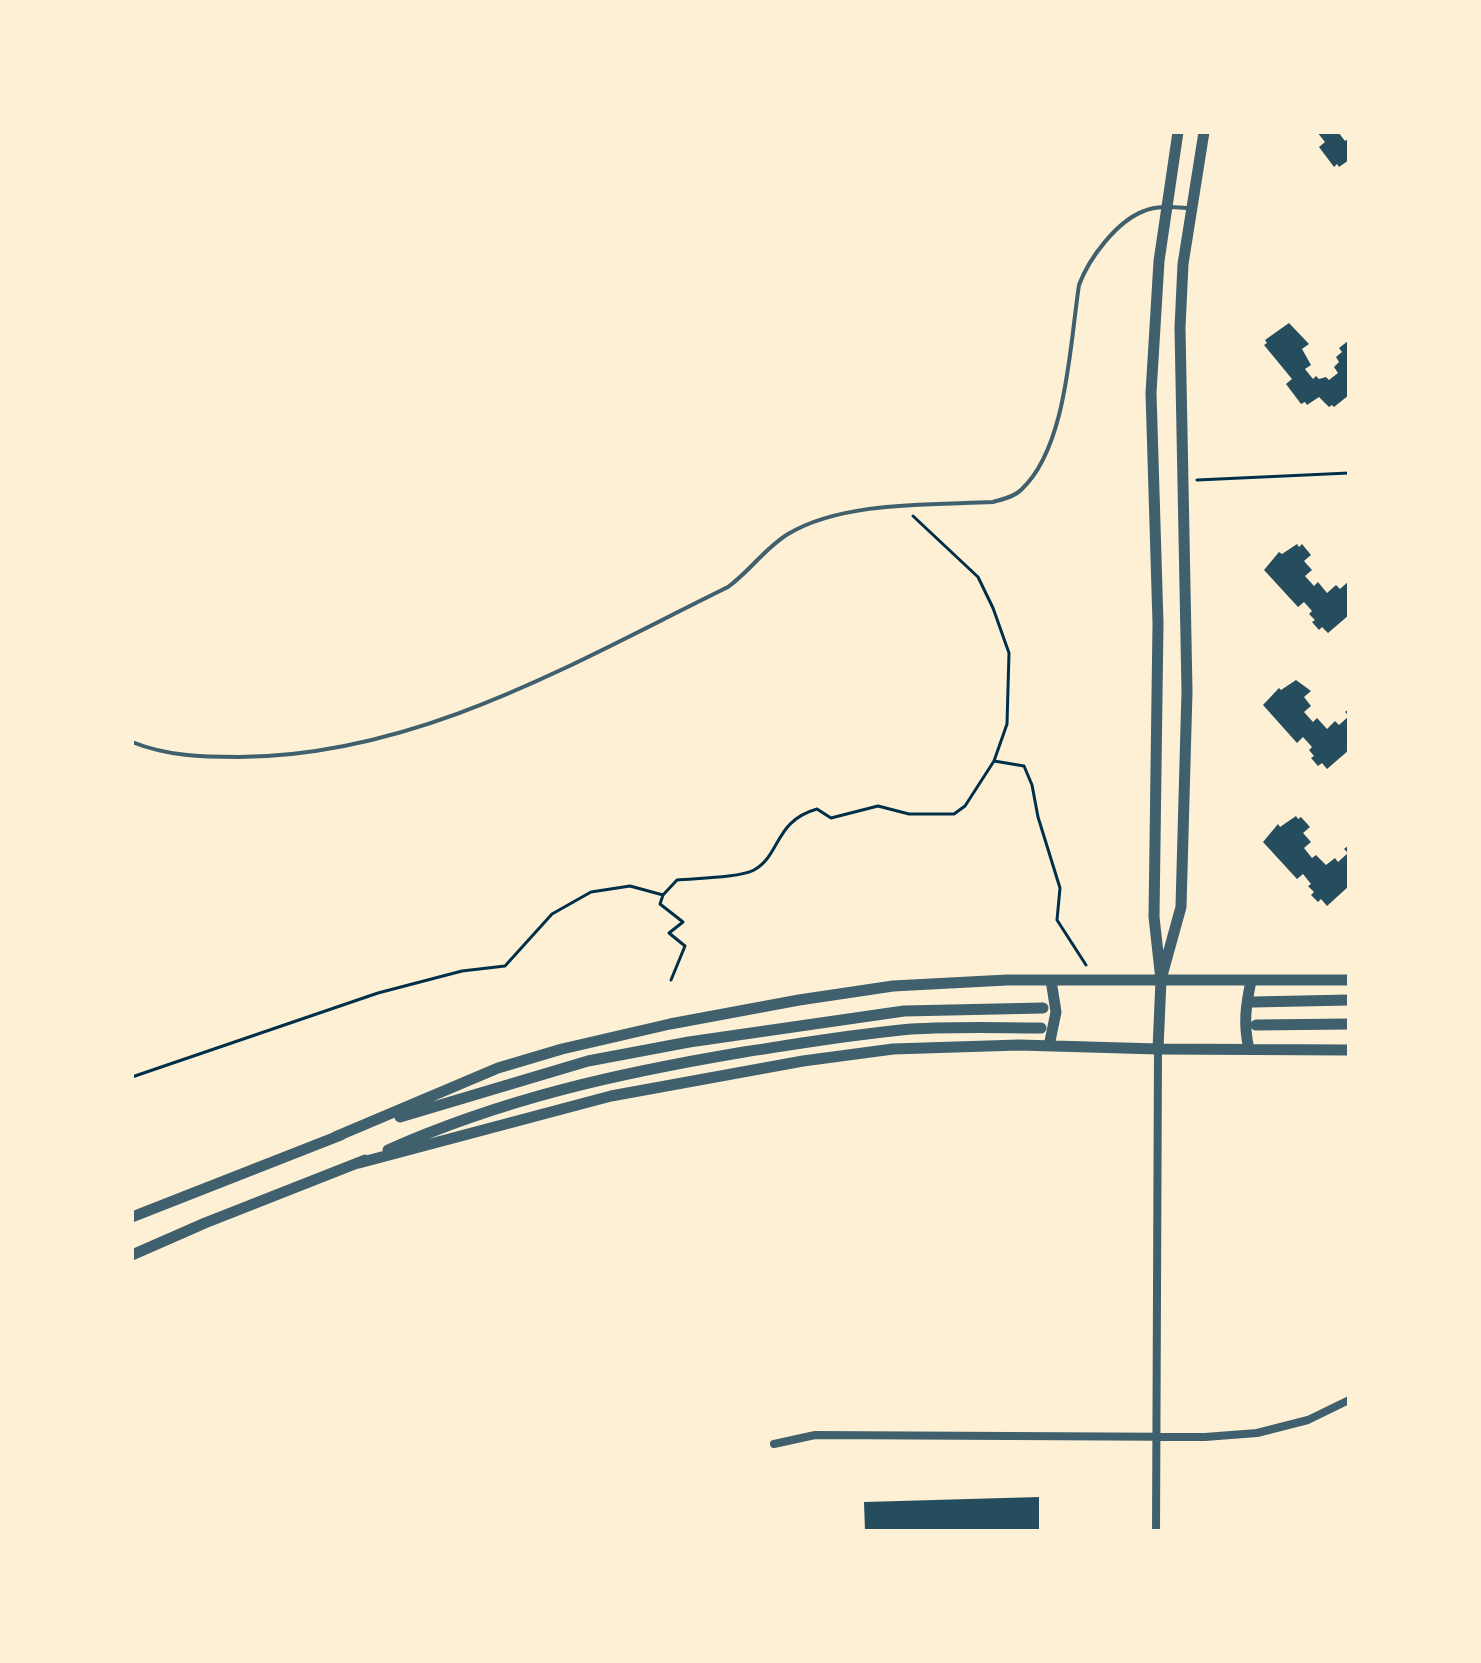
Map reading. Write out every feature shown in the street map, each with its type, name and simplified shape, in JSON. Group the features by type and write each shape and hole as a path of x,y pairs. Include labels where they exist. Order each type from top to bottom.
{"street":[{"path":"1156,1531 1161,980 1154,917 1158,623 1151,393 1157,276 1178,132"},
{"path":"1161,980 1181,907 1187,691 1180,328 1183,264 1204,132"},
{"path":"1049,1046 1056,1012 1051,980"},
{"path":"132,1217 335,1137 498,1068 562,1049 670,1024 893,986 1051,980 1349,980"},
{"path":"1249,1049 1245,1010 1251,981"},
{"path":"1253,1002 1349,1000"},
{"path":"335,1137 503,1084 574,1065 689,1042 904,1011 1043,1008"},
{"path":"1256,1025 1349,1024"},
{"path":"132,1255 442,1126 522,1100 622,1074 901,1030 1041,1028"},
{"path":"359,1163 611,1096 789,1063 893,1049 1049,1046 1349,1050"},
{"path":"774,1444 815,1435 1205,1437 1257,1433 1308,1420 1349,1400"}],"lane":[{"path":"132,742 167,754 200,757 295,755 337,749 434,724 493,702 728,587 771,546 800,527 836,516 902,507 993,502 1021,490 1048,446 1062,405 1083,274 1121,227 1143,211 1166,206 1191,208"}],"path":[{"path":"1181,480 1349,473"},
{"path":"671,980 685,946 669,933 683,922 660,904 663,895 677,880 754,870 771,853 784,829 804,813 817,809 831,818 878,806 909,814 954,814 965,806 994,761 1007,724 1009,653 993,608 978,577 902,507"},
{"path":"994,761 1024,766 1060,888 1057,920 1086,965"},
{"path":"132,1077 378,993 462,971 505,966 552,914 591,892 630,886 663,895"}],"building":[{"path":"1317,132 1338,132 1345,141 1349,138 1349,160 1334,167 1319,147 1325,142"},
{"path":"1289,323 1309,344 1302,349 1311,365 1305,369 1313,379 1316,376 1329,380 1338,373 1334,367 1339,362 1336,357 1342,352 1339,348 1348,341 1349,395 1334,407 1329,407 1319,397 1307,405 1305,402 1301,404 1286,384 1292,379 1264,345 1267,343 1265,340"},
{"path":"1297,544 1299,547 1302,544 1311,555 1304,561 1312,570 1305,576 1314,586 1318,582 1327,593 1336,585 1340,589 1349,581 1349,615 1328,633 1322,627 1319,630 1312,622 1315,620 1309,614 1312,611 1304,602 1298,607 1264,570 1279,552 1282,554"},
{"path":"1296,680 1311,691 1304,697 1311,706 1304,712 1313,722 1317,718 1327,729 1335,721 1339,725 1349,716 1349,750 1327,769 1322,763 1318,766 1311,758 1314,756 1309,750 1312,747 1303,737 1297,743 1263,705 1279,688 1281,690"},
{"path":"1296,816 1310,827 1303,833 1311,842 1304,848 1312,858 1316,855 1326,865 1335,858 1338,862 1348,853 1344,849 1349,845 1349,886 1327,906 1311,895 1314,892 1308,886 1311,884 1303,874 1297,879 1263,842 1278,824 1280,827"},
{"path":"1039,1497 1039,1531 865,1531 864,1502"}]}
